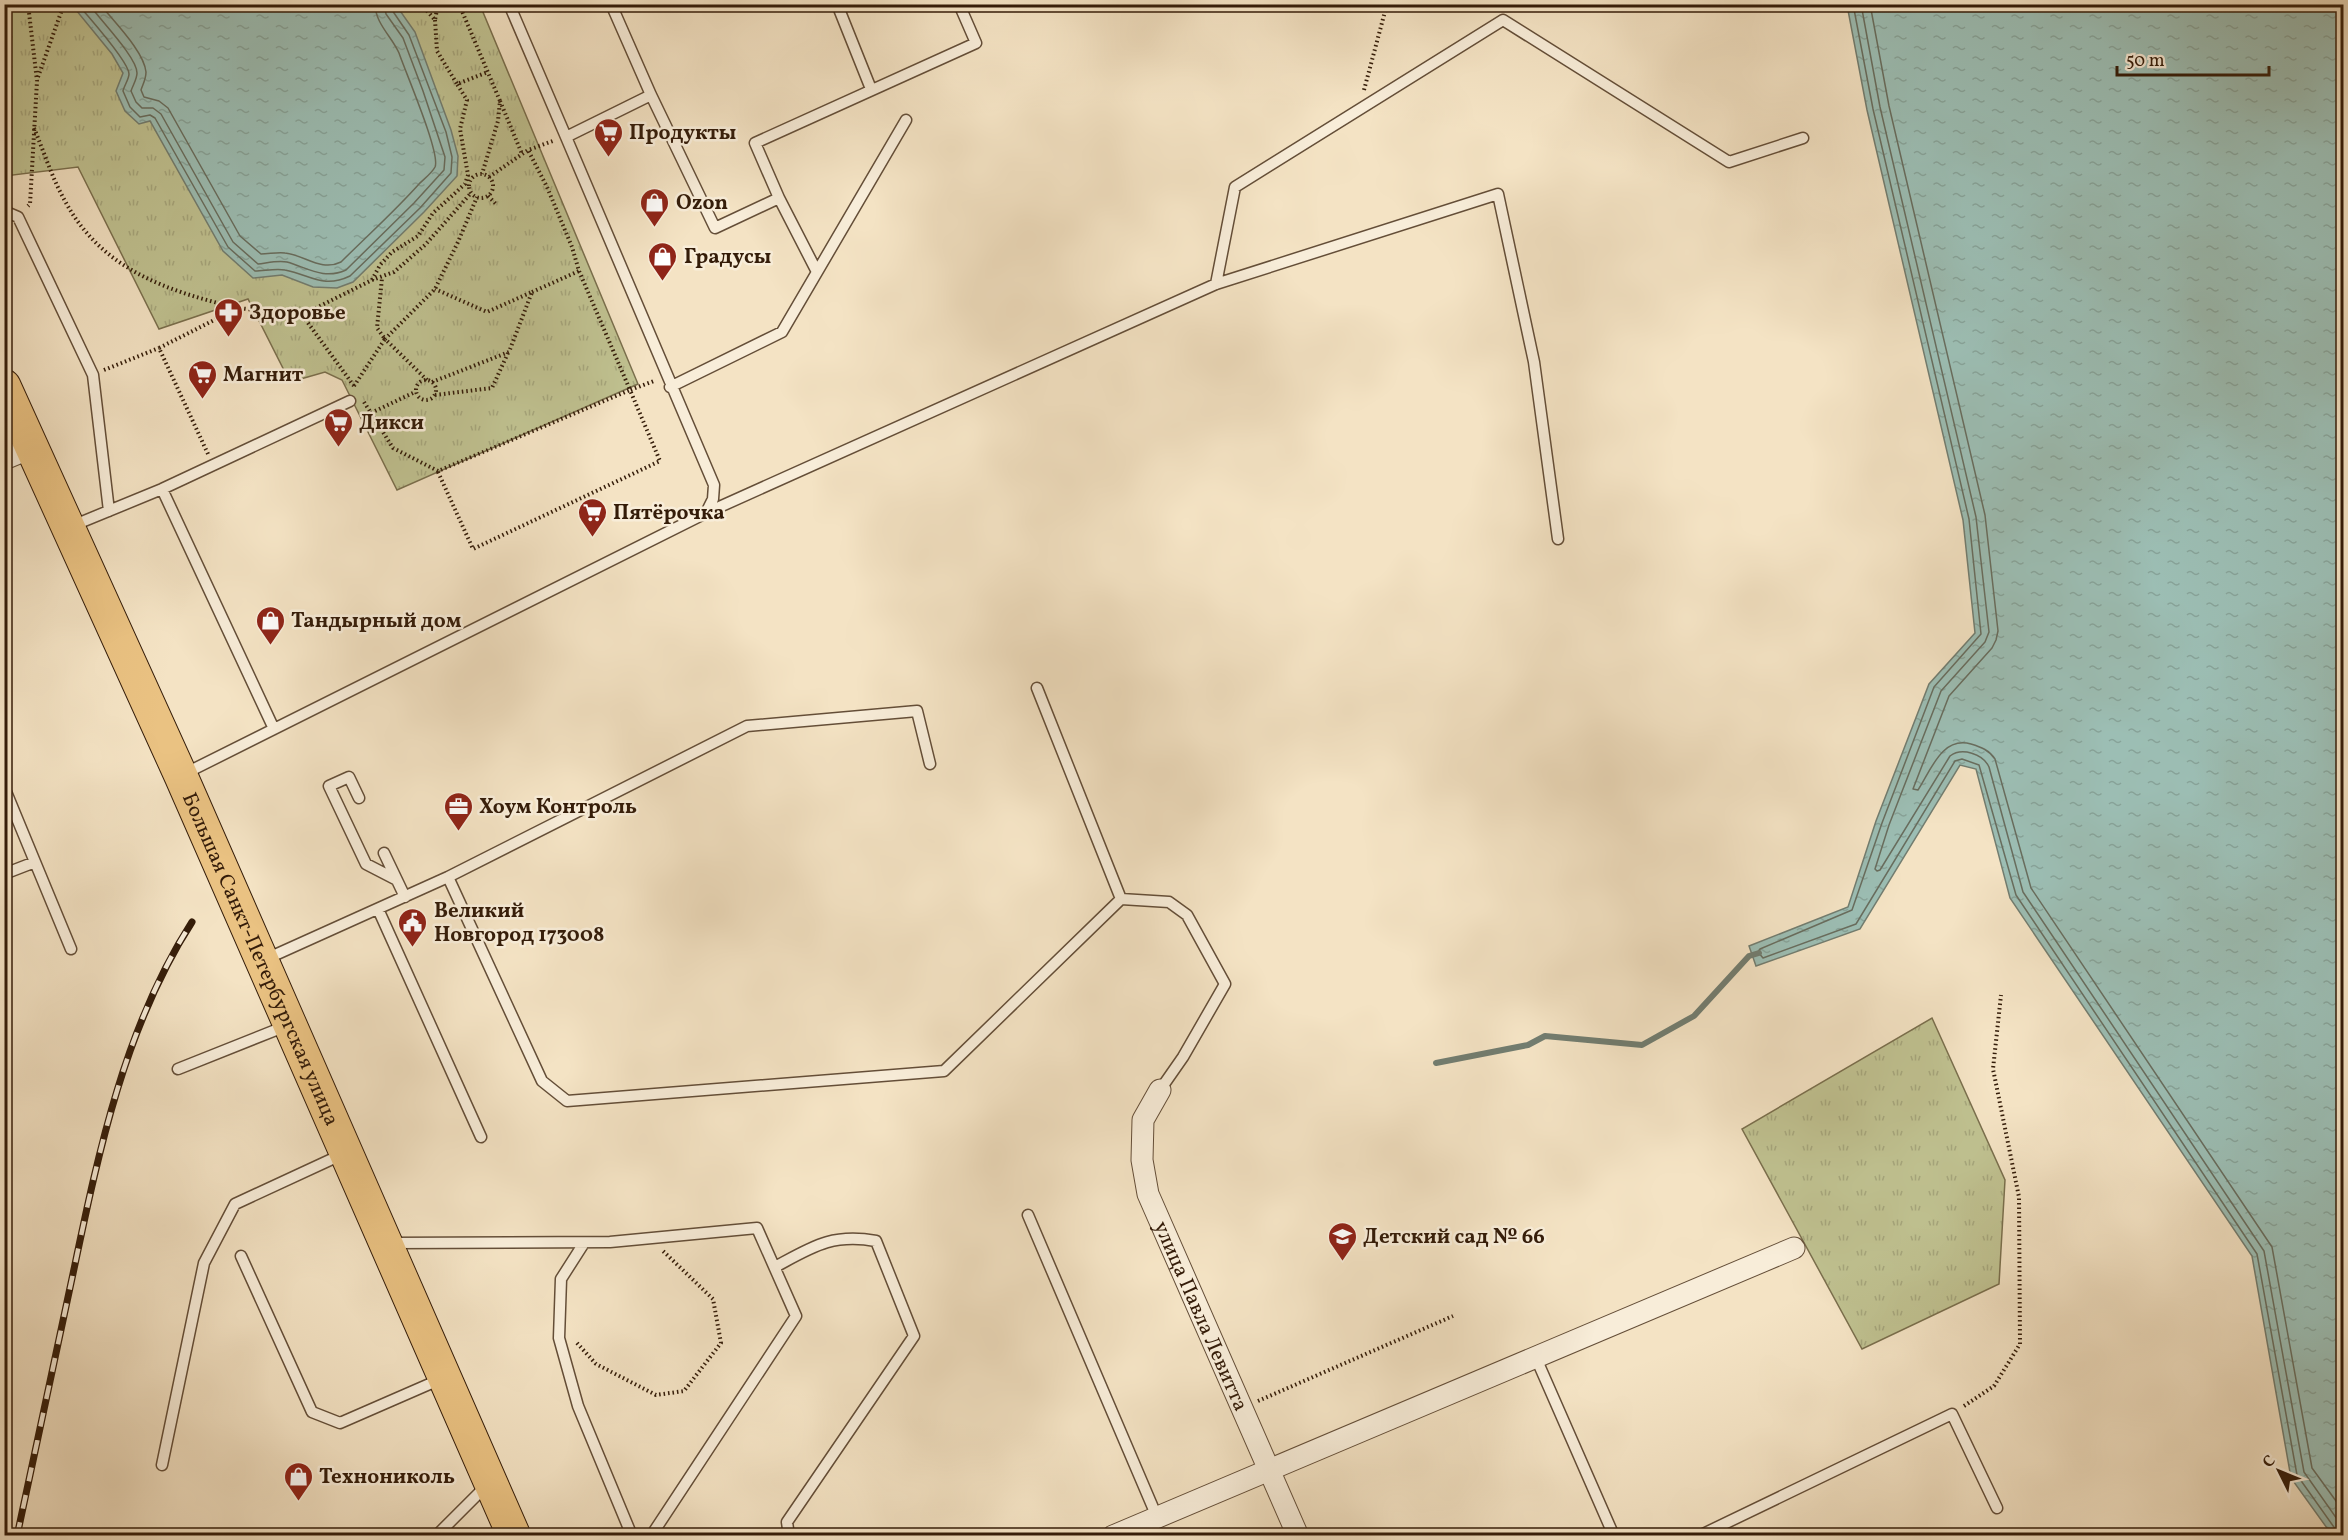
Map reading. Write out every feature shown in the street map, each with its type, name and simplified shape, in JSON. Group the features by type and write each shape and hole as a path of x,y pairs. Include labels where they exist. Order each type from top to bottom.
{"main road":[{"name":"Большая Санкт-Петербургская улица","path":"4,386 19,453 69,528 182,776 514,1536"}],"street":[{"name":"улица Павла Левитта","path":"1160,1090 1143,1120 1142,1160 1148,1194 1298,1536"},
{"path":"1113,1536 1794,1248"}],"lane":[{"path":"509,4 714,485 713,499 706,513"},
{"path":"611,4 651,95 715,228 779,198"},
{"path":"837,4 871,89"},
{"path":"816,270 779,198 755,143 976,43 959,4"},
{"path":"1216,284 1235,187 1503,20 1729,162 1803,138"},
{"path":"566,137 651,95"},
{"path":"668,381 782,332 806,294 816,270 906,120"},
{"path":"182,776 706,513 1216,284 1498,194 1534,362 1558,539"},
{"path":"4,211 18,217 93,375 109,511"},
{"path":"69,528 162,489 350,401"},
{"path":"162,489 274,729"},
{"path":"1037,687 1121,899"},
{"path":"263,961 448,877 747,726 917,711 930,764"},
{"path":"359,798 349,777 329,786 366,864 397,880"},
{"path":"4,787 72,949"},
{"path":"384,853 405,897"},
{"path":"4,874 35,862"},
{"path":"448,877 542,1081 567,1101 944,1071 1121,899 1169,902 1187,915 1225,984 1183,1057 1160,1090"},
{"path":"378,909 481,1137"},
{"path":"178,1069 291,1024"},
{"path":"162,1465 204,1263 235,1204 347,1152"},
{"path":"1028,1215 1157,1517"},
{"path":"387,1243 584,1243 757,1228 796,1316 651,1536"},
{"path":"775,1268 825,1242 854,1237 876,1241 914,1336 787,1522 789,1536"},
{"path":"584,1243 561,1279 559,1338 578,1406 632,1536"},
{"path":"241,1256 312,1412 340,1423 445,1377"},
{"path":"1536,1358 1614,1536"},
{"path":"1699,1536 1720,1530 1952,1414 1997,1508"},
{"path":"436,1536 490,1481"}],"path":[{"path":"18,217 30,204 37,81 28,4"},
{"path":"37,81 64,4"},
{"path":"421,4 435,20"},
{"path":"372,280 380,265 392,252 418,236 433,213 468,181 482,174 489,177 493,189 488,196 477,197 471,193 468,181 465,151 459,129 467,100 436,51 435,20 438,4"},
{"path":"459,4 522,154"},
{"path":"1358,110 1388,4"},
{"path":"457,84 488,72"},
{"path":"482,174 498,121 500,101"},
{"path":"34,128 65,201 97,245 135,274 159,285 238,308 283,313 300,312 316,308 372,280 382,278 394,272 425,245 471,193"},
{"path":"489,177 528,150 566,137"},
{"path":"300,312 358,391 393,448 438,471 473,549 660,460 579,271 572,247 547,187 528,150"},
{"path":"488,196 497,205"},
{"path":"354,386 385,339 435,289 477,197"},
{"path":"435,289 487,312 579,271"},
{"path":"382,278 377,328 385,339 429,381 436,390 435,395"},
{"path":"415,392 421,399 426,400 435,395 492,388 509,352 532,292"},
{"path":"93,375 159,348 238,308"},
{"path":"159,348 213,465"},
{"path":"415,392 417,384 509,352"},
{"path":"438,471 630,390 668,381"},
{"path":"350,401 358,391"},
{"path":"371,413 415,392"},
{"path":"1952,1414 1995,1386 2020,1344 2019,1197 1993,1069 2001,995"},
{"path":"560,1323 596,1364 656,1395 684,1391 721,1343 713,1299 693,1277 649,1239"},
{"path":"1255,1403 1453,1316"}],"green space":[{"path":"4,5 480,5 638,384 397,490 342,380 325,372 290,382 248,299 159,329 78,167 5,176"},
{"path":"1932,1018 2005,1180 1999,1284 1862,1349 1742,1129"}],"water":[{"path":"75,5 396,5 415,32 451,130 458,156 457,176 353,282 337,288 313,287 282,275 253,278 223,251 150,121 139,124 125,111 116,91 123,73 112,54 76,10"},
{"path":"1847,5 2343,5 2343,1535 2332,1535 2291,1478 2252,1256 2010,898 1976,769 1960,765 1860,929 1756,966 1749,946 1848,907 1876,821 1929,684 1975,633 1963,520 1867,110"}],"waterway":[{"path":"1436,1063 1528,1045 1545,1036 1642,1045 1694,1016 1749,956 1759,953"}],"railway":[{"path":"17,1536 94,1179 117,1090 149,1003 192,922"}],"place":[{"name":"Продукты","path":"608,158"},
{"name":"Ozon","path":"655,228"},
{"name":"Градусы","path":"663,282"},
{"name":"Здоровье","path":"228,338"},
{"name":"Магнит","path":"202,400"},
{"name":"Дикси","path":"338,448"},
{"name":"Пятёрочка","path":"592,538"},
{"name":"Тандырный дом","path":"270,646"},
{"name":"Хоум Контроль","path":"458,832"},
{"name":"Великий Новгород 173008","path":"413,948"},
{"name":"Детский сад № 66","path":"1342,1262"},
{"name":"Технониколь","path":"298,1502"}]}
